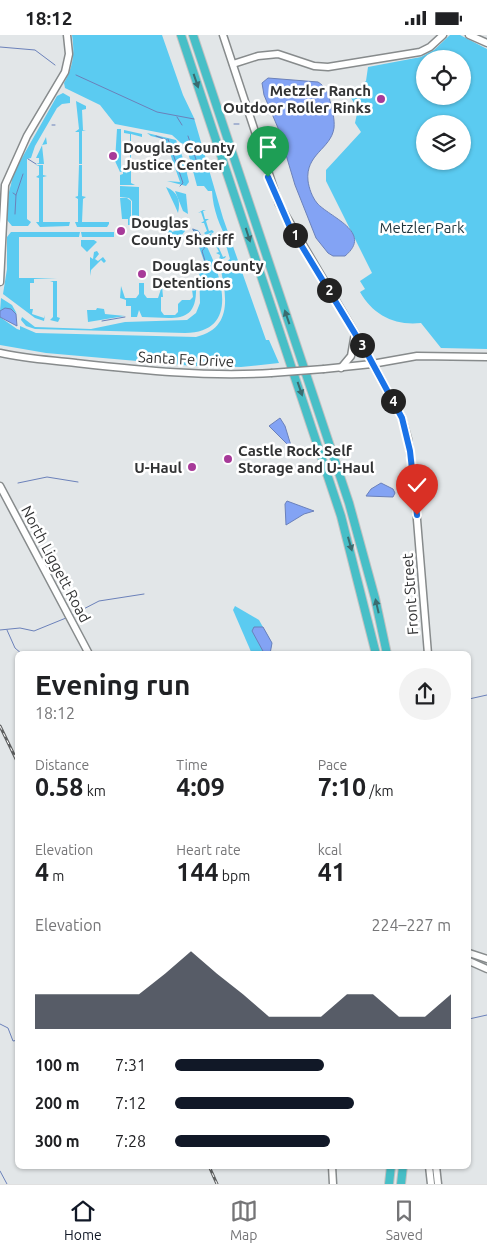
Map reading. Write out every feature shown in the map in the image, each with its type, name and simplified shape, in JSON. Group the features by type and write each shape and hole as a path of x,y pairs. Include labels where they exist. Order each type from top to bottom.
{"highway":[{"path":"181,35 339,508 375,651"},
{"path":"193,35 344,487 366,562 386,651"},
{"path":"389,1184 391,1169"},
{"path":"401,1184 403,1169"}],"main road":[{"path":"0,282 5,185 27,136 65,72 69,54 67,35"},
{"name":"Front Street","path":"223,35 278,204 400,413 408,439 417,515 428,651"},
{"path":"233,64 258,56 278,54 314,66 336,66 420,52 430,47 443,35"},
{"path":"469,35 487,43"},
{"path":"341,368 351,356 355,333"},
{"name":"Santa Fe Drive","path":"0,353 38,359 174,373 215,375 341,368 417,356 487,357"},
{"name":"North Liggett Road","path":"0,486 87,651"},
{"path":"471,954 487,959"},
{"path":"471,962 487,969"},
{"path":"332,1169 333,1184"},
{"path":"429,1169 431,1184"},
{"path":"436,1169 438,1184"}],"green space":[{"path":"72,35 162,35 183,95 194,118 223,218 266,340 269,340 279,363 241,367 194,366 46,353 0,345 0,317 17,329 20,330 20,326 36,333 196,337 208,333 217,326 222,318 225,298 220,266 230,259 226,245 229,243 218,218 212,191 208,191 204,186 197,186 186,145 172,135 115,124 100,105 65,88 64,83 72,60"},
{"name":"Metzler Park","path":"450,35 460,35 487,49 487,349 441,348 421,323 402,323 378,313 360,292 365,289 360,281 372,273 326,181 326,170 361,132 355,123 358,109 349,95 366,81 368,67 416,58 416,105 471,105 471,50 434,50"},
{"path":"63,93 70,97 70,103 62,104 57,108 35,146 31,158 27,159 27,219 31,222 28,226 12,226 7,220 8,196 14,172 57,96"},
{"path":"76,101 86,106 86,109 82,110 83,130 86,130 82,131 82,164 79,164 79,132 75,132 79,129"},
{"path":"117,129 121,129 121,169 126,170 127,174 127,169 130,168 130,134 124,133 124,130 142,134 142,137 131,134 131,183 135,185 120,185 120,175 123,174 123,171 120,172 115,161"},
{"path":"147,133 176,140 189,182 186,186 167,181 180,182 166,142"},
{"path":"46,137 47,144 42,145"},
{"path":"42,145 44,164 36,164 39,163 39,158 36,158"},
{"path":"36,165 43,165 43,175 47,176 43,177 43,222 70,222 69,226 40,227 36,222 39,222 39,178 36,177 39,175 39,166"},
{"path":"79,165 82,165 82,196 86,197 83,199 82,222 78,222 78,199 75,197 78,196"},
{"path":"120,186 139,187 139,225 132,225 132,201 129,198 120,197"},
{"path":"166,187 178,197 178,213 175,206"},
{"path":"175,191 186,194 188,214 183,211"},
{"path":"120,198 127,198 131,201 131,225 128,225 128,219 122,219"},
{"path":"203,210 206,210 203,211 205,219 209,219 206,221 209,231 212,230 214,232 211,234 217,244 220,242 218,246 223,257 226,256 225,258 219,260 220,255 216,253 219,252 215,244 210,244 213,242 209,235 212,232 206,235 204,233 207,231 204,223 201,223 204,221 201,212 198,213"},
{"path":"75,222 109,222 109,224 107,227 77,227"},
{"path":"182,224 185,231 181,236 168,236 168,229 171,228 172,232 178,230 177,226"},
{"path":"192,229 198,230 213,259 222,293 221,308 216,321 204,330 185,333 35,329 26,326 21,320 22,317 35,327 91,329 125,322 187,320 196,313 200,303 199,264 205,264 198,244 200,243"},
{"path":"11,232 80,232 79,237 19,237 19,278 57,278 34,279 34,283 30,283 30,309 33,309 32,314 44,318 45,315 44,321 35,318 3,294 7,269 7,237"},
{"path":"81,232 114,232 114,237 82,237"},
{"path":"81,240 94,240 97,242 87,252 81,246"},
{"path":"97,251 99,254 95,259 98,261 103,257 106,261 104,263 101,260 91,270 90,276 90,257 93,259 94,252"},
{"path":"50,281 57,281 57,317 60,318 58,322 50,320 53,317 53,282"},
{"path":"191,282 196,288 195,300 192,309 181,317 142,317 139,310 137,317 131,317 131,306 126,306 126,300 120,298 121,286 125,298 136,298 139,294 139,283 144,283 144,294 147,298 158,298 162,286 161,311 164,315 175,315 178,312 178,304 182,300 190,300 193,297"},
{"path":"1,298 12,305 17,314 11,309 0,311"},
{"path":"97,308 104,309 105,314 125,316 88,322 87,310 96,310"},
{"path":"235,606 259,620 272,643 271,651 251,651 233,610"}],"shaded area":[{"path":"268,78 318,82 328,93 334,128 328,141 310,164 308,181 317,203 352,232 355,240 353,247 345,256 333,256 328,253 316,238 295,185 278,128 264,95 262,83"},
{"path":"5,308 11,309 16,314 17,326 0,317 0,311"},
{"path":"280,418 285,426 292,449 269,426"},
{"path":"381,483 393,489 395,493 393,497 366,496 371,489"},
{"path":"287,501 314,511 304,514 286,525 285,504"},
{"path":"254,627 263,627 272,643 271,651 263,651 252,631"}],"waterway":[{"path":"0,47 35,50 55,65"},
{"path":"76,75 157,112 194,119"},
{"path":"177,117 182,125"},
{"path":"234,124 239,124"},
{"path":"156,136 167,140"},
{"path":"188,136 200,171"},
{"path":"168,139 183,183 180,186"},
{"path":"28,159 36,164"},
{"path":"16,195 23,174"},
{"path":"13,193 16,195 15,214"},
{"path":"193,229 199,232 206,246 202,251 206,264 199,273"},
{"path":"193,230 198,235 201,248"},
{"path":"102,321 125,317"},
{"path":"18,483 47,477 78,482"},
{"path":"72,615 99,601 144,594"},
{"path":"0,630 20,628 34,631 66,618"},
{"path":"7,630 15,648 18,651"},
{"path":"471,699 487,695"},
{"path":"471,1019 487,1015"},
{"path":"0,1024 8,1028 13,1041 15,1041"},
{"path":"0,1171 7,1184"}],"railway":[{"path":"0,726 15,757"},
{"path":"210,1169 217,1184"}],"place":[{"name":"Metzler Ranch Outdoor Roller Rinks","path":"381,99"},
{"name":"Douglas County Justice Center","path":"113,156"},
{"name":"Douglas County Sheriff","path":"121,231"},
{"name":"Douglas County Detentions","path":"142,274"},
{"name":"Castle Rock Self Storage and U-Haul","path":"228,459"},
{"name":"U-Haul","path":"192,467"}],"route":[{"path":"268,177 278,204 289,225 368,355 402,418 410,451 417,515"}]}
